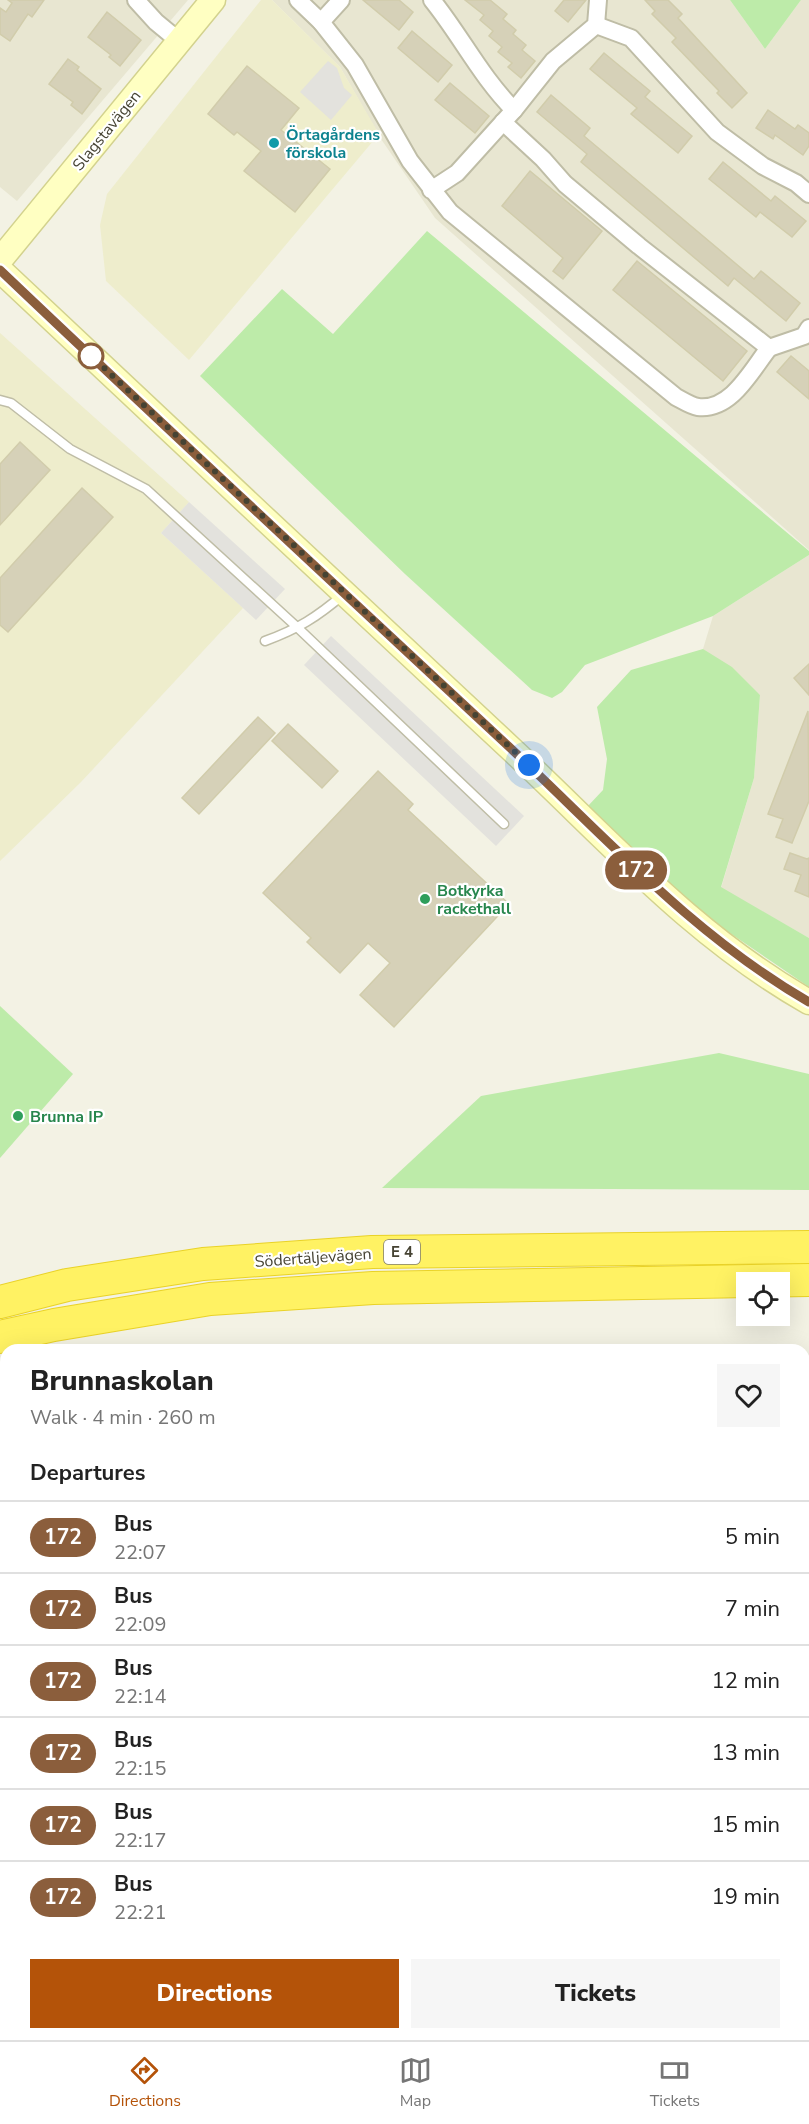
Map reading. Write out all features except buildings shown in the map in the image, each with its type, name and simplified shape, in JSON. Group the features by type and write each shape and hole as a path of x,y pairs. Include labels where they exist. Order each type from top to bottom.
{"highway":[{"name":"Södertäljevägen","path":"0,1302 67,1285 203,1264 372,1252 809,1247"},
{"name":"E 4","path":"0,1337 54,1324 210,1299 373,1288 809,1280"}],"main road":[{"name":"Slagstavägen","path":"0,260 213,0"},
{"path":"0,270 529,765 652,886 726,948 809,1002"}],"street":[{"path":"135,0 179,41"},
{"path":"298,0 321,22 355,65 410,161 450,212 676,397 697,407 716,406 730,397 769,348 807,335"},
{"path":"321,22 341,0"},
{"path":"432,0 453,26 477,66 500,96 508,116 590,205 769,348"},
{"path":"431,190 457,173 554,61 596,25 598,0"},
{"path":"596,25 631,38 717,132 763,166 796,183 809,194"}],"lane":[{"path":"0,400 21,410 70,449 146,489 298,628 504,824"},
{"path":"265,641 298,628 317,617 344,594"}],"shaded area":[{"path":"0,0 188,0 17,201 0,187"},
{"path":"261,0 272,0 340,67 379,134 189,360 106,281 100,225 107,194"},
{"path":"272,0 730,0 765,49 801,0 809,0 809,550 435,218 381,139 340,67"},
{"path":"328,61 337,68 344,88 352,95 331,120 300,92"},
{"path":"0,333 189,502 161,533 243,608 81,782 0,861"},
{"path":"189,502 285,589 256,620 161,533"},
{"path":"809,555 809,938 721,888 754,778 760,695 703,649 713,616"},
{"path":"331,636 524,816 496,846 304,665"}],"green space":[{"path":"730,0 801,0 765,49"},
{"path":"427,231 809,551 809,555 713,616 585,665 562,692 552,698 532,690 405,574 200,376 282,289 333,334"},
{"path":"703,649 732,667 760,695 754,778 721,887 809,938 809,987 693,908 587,807 603,790 607,759 597,707 631,670"},
{"name":"Brunna IP","path":"0,1006 73,1074 0,1158"},
{"path":"719,1053 809,1074 809,1190 382,1188 481,1096"}],"bus line":[{"name":"172","path":"0,270 529,765 652,886 726,948 770,979 809,1002"}],"place":[{"name":"Örtagårdens förskola","path":"274,143"},
{"name":"Botkyrka rackethall","path":"425,899"},
{"name":"Brunna IP","path":"18,1116"}],"route":[{"path":"91,356 86,351 529,765"}]}
